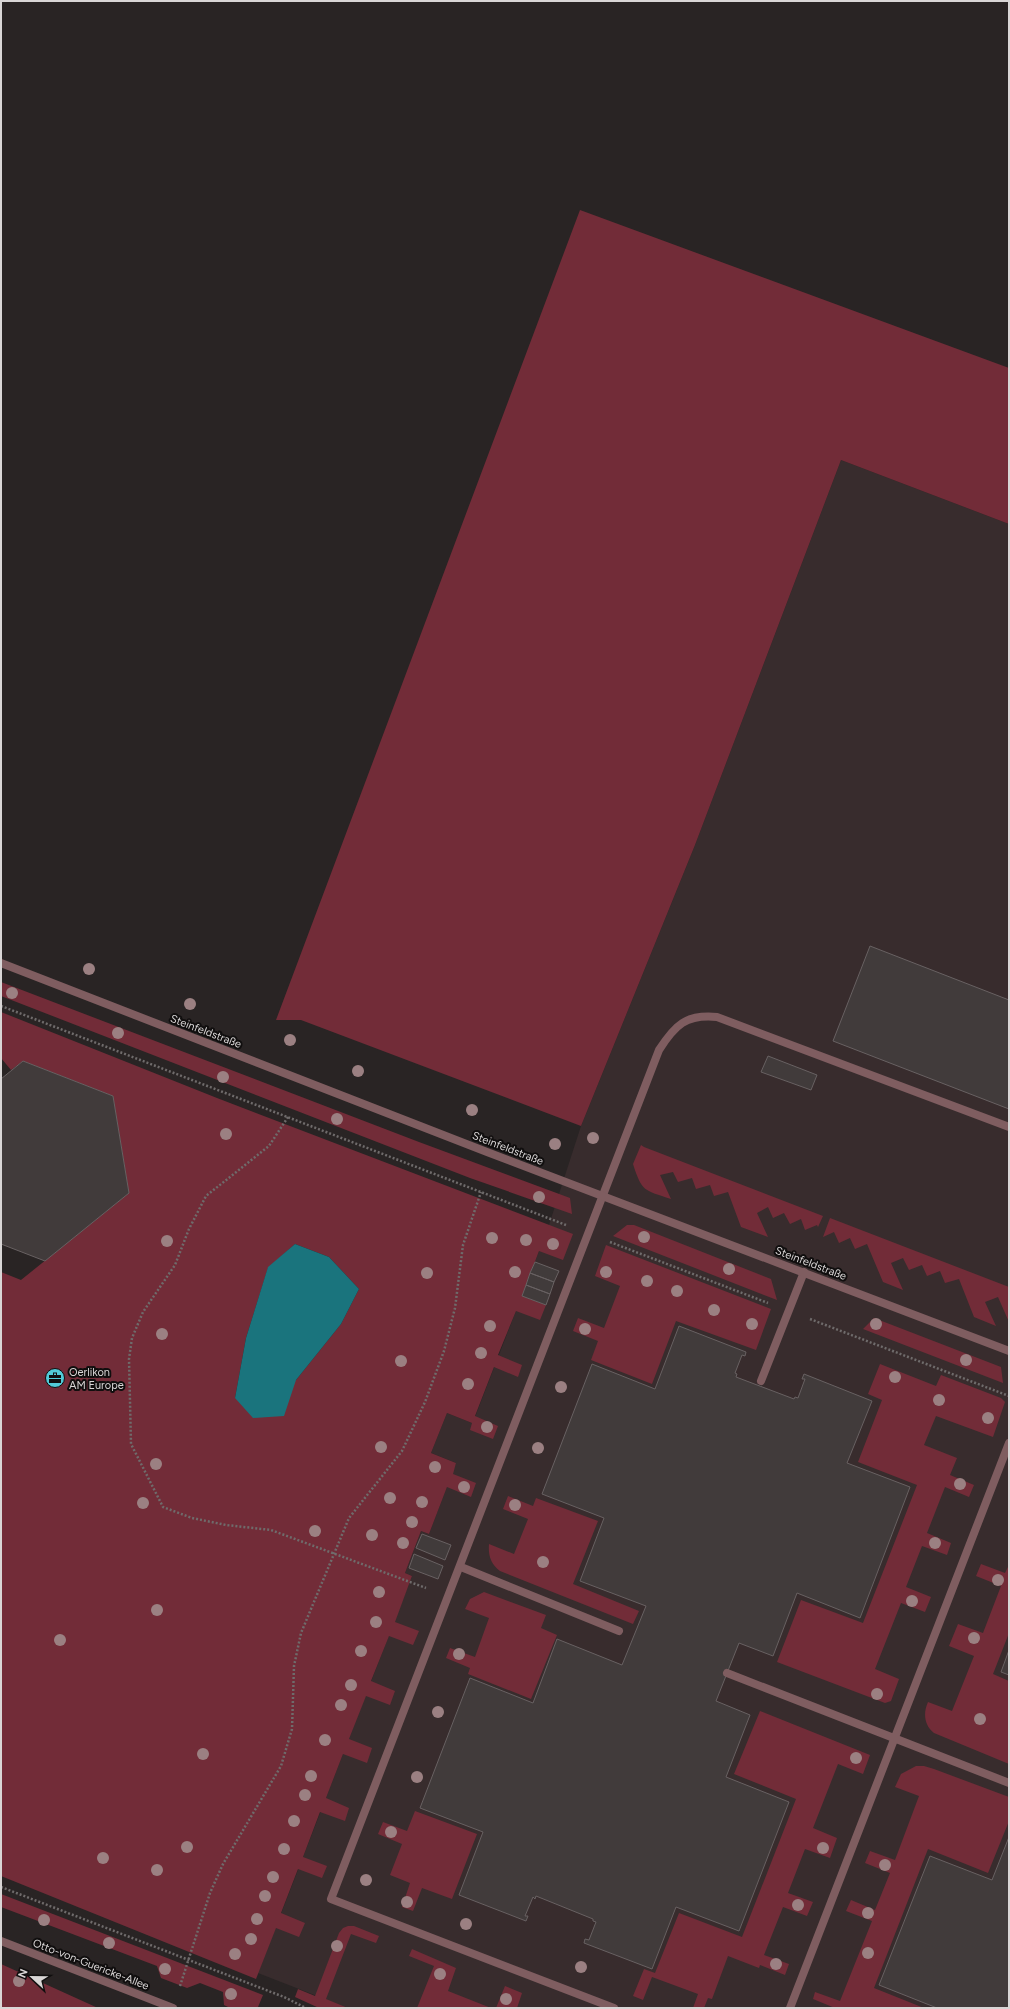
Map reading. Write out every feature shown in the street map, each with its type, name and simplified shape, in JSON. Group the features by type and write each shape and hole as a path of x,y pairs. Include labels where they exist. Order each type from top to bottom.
{"street":[{"name":"Steinfeldstraße","path":"1,963 604,1196 1009,1350"},
{"path":"614,2008 331,1899 461,1567 659,1050 670,1032 683,1022 700,1015 717,1017 1009,1126"},
{"path":"761,1381 804,1272"},
{"path":"790,2008 1009,1443"},
{"path":"461,1567 620,1631"},
{"path":"727,1673 1009,1783"},
{"name":"Otto-von-Guericke-Allee","path":"1,1941 172,2008"}],"path":[{"path":"1,1006 1009,1396"},
{"path":"288,1117 269,1146 206,1196 189,1229 175,1265 143,1312 132,1338 129,1359 131,1444 163,1507 192,1518 226,1525 271,1530 449,1597"},
{"path":"180,1987 210,1893 223,1864 281,1766 292,1729 294,1666 301,1633 349,1518 402,1451 425,1402 444,1352 455,1308 463,1245 481,1192"},
{"path":"1,1887 284,1997 306,2008"}],"shaded area":[{"path":"580,210 1009,368 1009,524 841,460 695,845 581,1126 301,1020 276,1020"},
{"path":"841,460 1009,524 1009,2008 348,2008 258,1973 412,1576 405,1573 421,1531 429,1534 456,1463 431,1453 447,1413 472,1423 475,1417 549,1225 581,1126 695,845"},
{"path":"1,982 419,1142 570,1198 572,1214 470,1178 1,996"},
{"path":"1,1012 217,1098 573,1234 563,1260 539,1251 522,1296 546,1305 540,1320 516,1311 498,1355 522,1365 518,1377 494,1367 475,1416 498,1426 493,1439 470,1430 472,1423 447,1413 431,1453 456,1463 453,1474 476,1483 471,1497 447,1487 429,1534 421,1531 405,1573 412,1576 395,1622 419,1631 413,1645 389,1636 371,1681 395,1691 390,1705 366,1696 349,1739 372,1748 367,1763 343,1754 326,1798 349,1808 345,1821 320,1812 303,1857 327,1866 322,1878 298,1869 281,1913 305,1923 299,1937 276,1928 256,1979 1,1876 1,1272 21,1280 129,1193 113,1096 23,1061 11,1070 1,1058","holes":["295,1244 329,1257 359,1289 341,1324 296,1380 235,1398 246,1338 268,1268"]},
{"path":"641,1145 823,1216 818,1227 817,1225 805,1230 801,1219 790,1224 784,1213 773,1218 768,1207 757,1213 768,1237 741,1227 728,1192 714,1196 710,1185 696,1189 692,1178 678,1182 673,1172 660,1175 671,1199 655,1194 645,1189 642,1185 633,1164"},
{"path":"830,1218 1009,1287 1009,1322 998,1297 985,1302 996,1326 974,1317 959,1279 945,1283 940,1271 927,1276 922,1265 909,1270 903,1258 891,1263 903,1290 883,1282 867,1244 855,1249 850,1238 839,1243 834,1232 823,1237"},
{"path":"627,1225 634,1225 771,1279 777,1300 613,1236"},
{"path":"606,1245 771,1309 756,1350 676,1321 652,1384 591,1360 598,1341 573,1331 578,1318 604,1328 620,1286 595,1276"},
{"path":"874,1318 1001,1367 1003,1383 863,1329"},
{"path":"880,1364 936,1386 941,1375 1001,1398 1005,1402 993,1437 936,1416 924,1445 957,1458 950,1475 974,1485 969,1497 945,1487 927,1533 951,1543 947,1555 922,1546 906,1587 931,1597 925,1612 901,1603 875,1669 899,1679 891,1701 885,1703 777,1662 801,1600 863,1623 917,1485 858,1462 882,1400 868,1394"},
{"path":"508,1496 533,1506 536,1498 598,1521 573,1584 639,1611 633,1624 500,1571 492,1563 489,1552 489,1544 514,1554 528,1519 503,1509"},
{"path":"981,1564 1005,1573 1009,1565 1009,1633 993,1674 1009,1681 1009,1764 934,1733 926,1723 925,1719 925,1710 928,1702 952,1711 974,1656 949,1646 958,1624 983,1633 1001,1586 976,1576"},
{"path":"484,1592 546,1615 541,1628 557,1635 531,1699 468,1674 470,1668 446,1658 450,1648 475,1657 489,1618 465,1609 470,1599"},
{"path":"760,1711 870,1755 863,1774 838,1764 813,1828 837,1838 830,1858 805,1849 788,1893 813,1902 807,1916 783,1907 764,1955 789,1964 785,1975 760,1965 759,1968 728,1956 712,1999 708,1998 704,2008 693,2008 698,1994 652,1977 643,2000 633,1996 644,1969 655,1973 679,1913 742,1937 796,1799 734,1774"},
{"path":"916,1766 924,1766 934,1769 1009,1797 1009,1821 988,1873 928,1849 874,1988 924,2008 835,2008 813,1999 815,1992 840,2001 872,1921 846,1911 851,1900 875,1910 890,1873 865,1863 870,1851 895,1860 919,1796 895,1787 901,1774"},
{"path":"415,1811 477,1834 452,1899 422,1888 413,1911 402,1907 410,1883 390,1875 402,1844 378,1834 383,1822 407,1831"},
{"path":"1,1894 263,1995 258,2007 230,2008 224,2005 223,1992 200,1983 187,1988 161,1978 157,1966 1,1907"},
{"path":"354,1926 379,1936 376,1943 351,1934 326,1999 348,2008 319,2008 295,1997 298,1989 315,1996 339,1933 343,1928"},
{"path":"412,1949 456,1968 448,1991 491,2008 417,2008 434,1966 409,1956"},
{"path":"1,1964 98,2008 1,2008"},
{"path":"505,1986 522,1993 517,2008 496,2008"}],"water":[{"path":"295,1244 329,1257 359,1289 341,1324 296,1380 284,1416 253,1418 235,1398 246,1338 268,1267"}],"building":[{"path":"870,946 1009,1000 1009,1109 833,1041"},
{"path":"768,1056 817,1075 811,1090 761,1072"},
{"path":"23,1061 113,1096 129,1193 45,1261 1,1244 1,1079"},
{"path":"535,1262 559,1271 554,1282 530,1273"},
{"path":"530,1273 554,1282 550,1294 526,1285"},
{"path":"526,1285 550,1294 546,1305 522,1296"},
{"path":"679,1326 746,1352 745,1356 742,1355 735,1373 737,1374 736,1377 794,1399 795,1397 798,1398 805,1379 802,1379 804,1374 872,1401 847,1463 910,1487 860,1618 797,1593 773,1656 739,1643 716,1701 750,1715 726,1777 789,1802 739,1931 676,1907 652,1969 584,1943 585,1939 589,1940 596,1922 593,1921 593,1919 536,1896 535,1899 533,1897 525,1916 528,1916 526,1921 459,1895 483,1832 420,1808 470,1678 533,1703 557,1639 622,1665 646,1606 580,1581 604,1518 542,1494 592,1364 655,1389"},
{"path":"422,1534 451,1545 445,1560 416,1548"},
{"path":"414,1554 443,1566 438,1579 409,1568"},
{"path":"1009,1650 1009,1675 1001,1672"},
{"path":"1009,1837 1009,2008 937,2008 879,1985 930,1856 992,1880"}],"place":[{"name":"Oerlikon AM Europe","path":"55,1378"}]}
